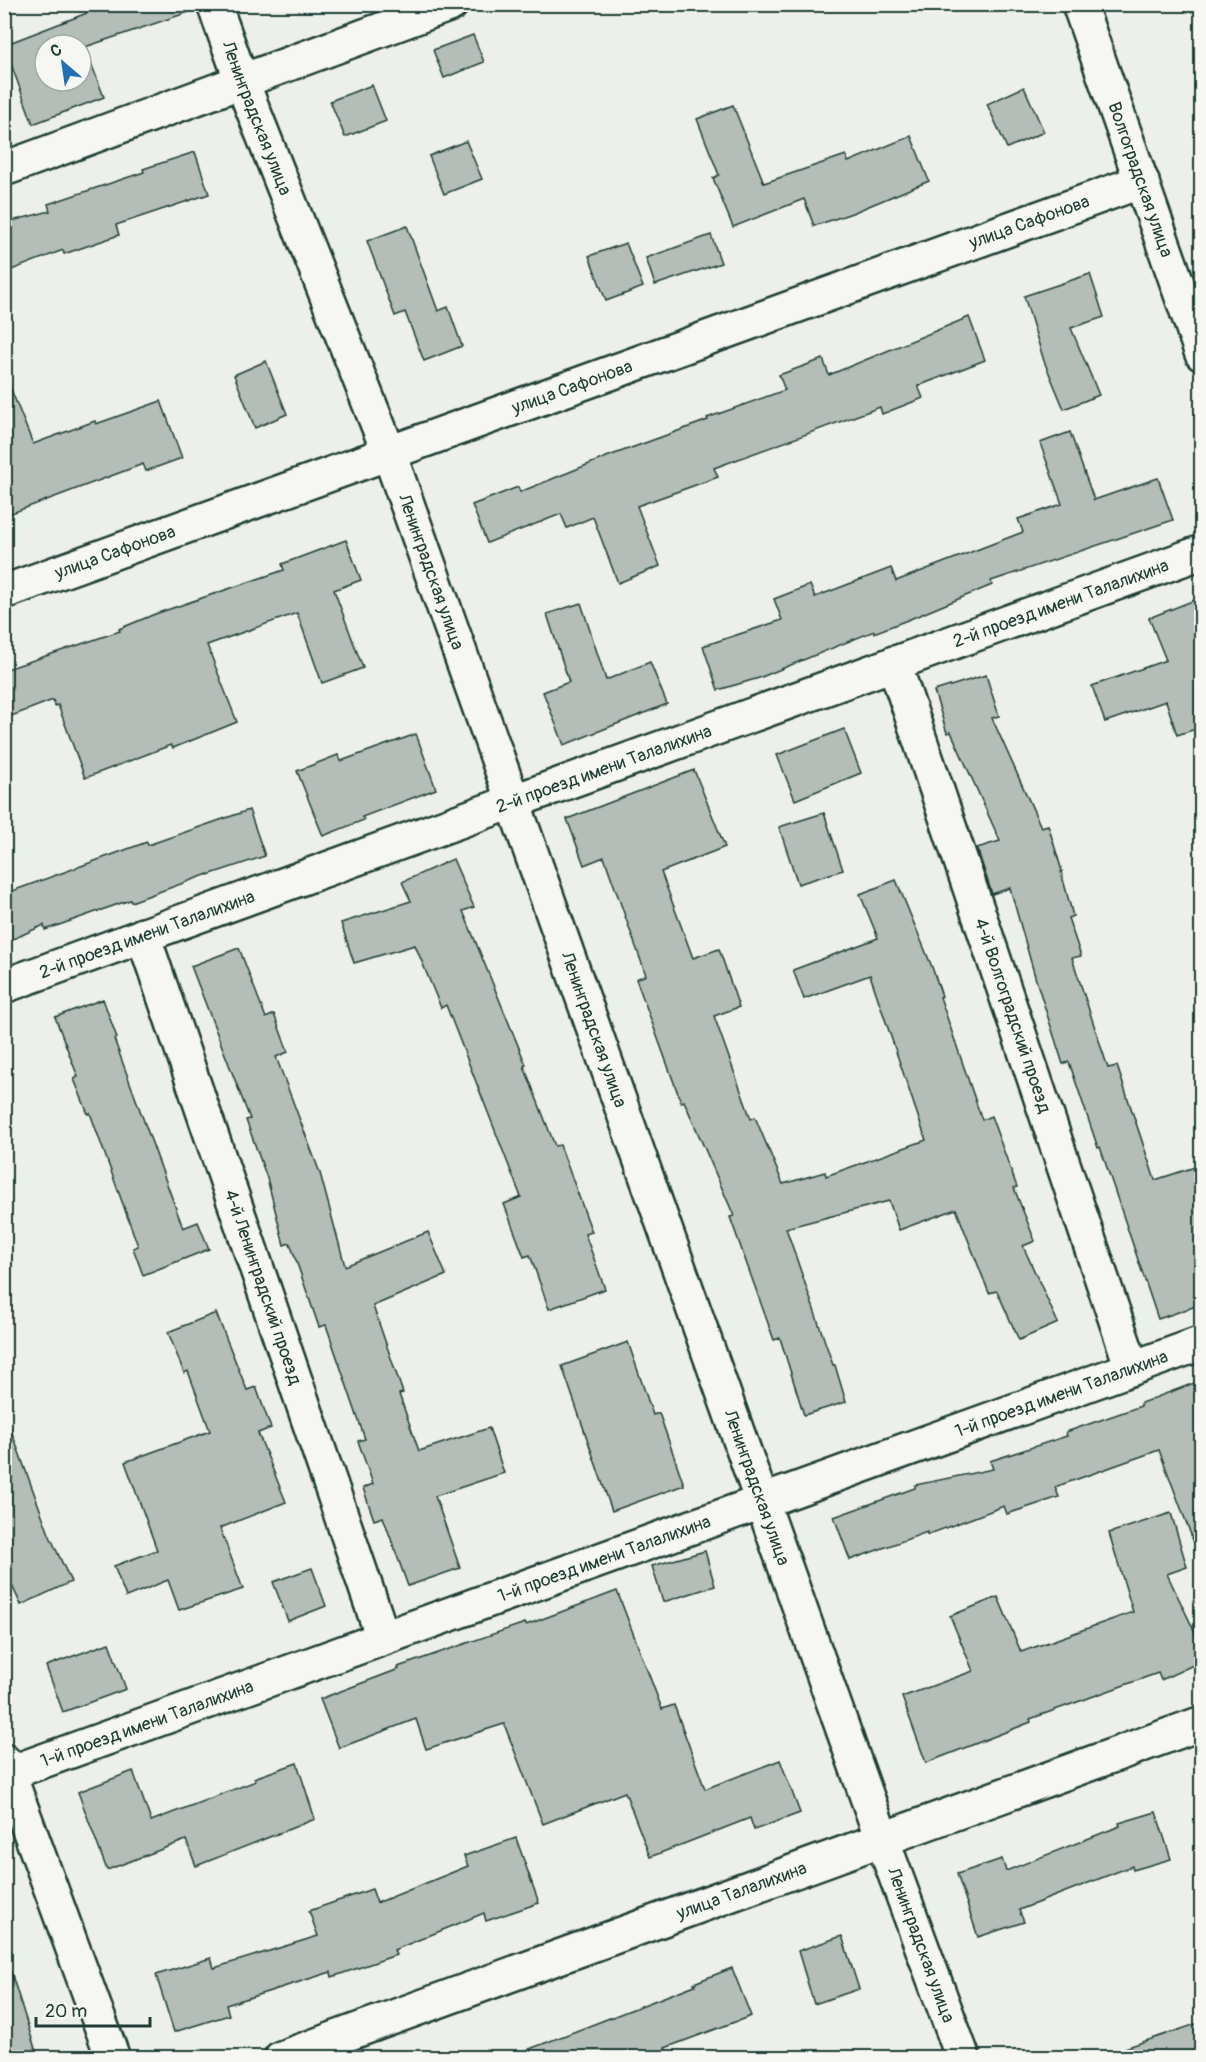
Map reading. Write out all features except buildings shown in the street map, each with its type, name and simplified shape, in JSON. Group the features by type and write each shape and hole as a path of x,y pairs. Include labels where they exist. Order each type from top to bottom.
{"street":[{"name":"Ленинградская улица","path":"214,4 242,81 389,453 882,1839 963,2058"},
{"path":"4,169 451,4"},
{"name":"Волгоградская улица","path":"1079,4 1202,354"},
{"name":"улица Сафонова","path":"4,592 1142,181"},
{"name":"2-й проезд имени Талалихина","path":"4,986 1202,552"},
{"name":"4-й Волгоградский проезд","path":"894,663 1132,1368"},
{"name":"4-й Ленинградский проезд","path":"143,935 383,1638"},
{"name":"1-й проезд имени Талалихина","path":"6,1769 383,1638 1202,1343"},
{"name":"улица Талалихина","path":"281,2058 1202,1723"},
{"path":"6,1769 112,2058"}]}
